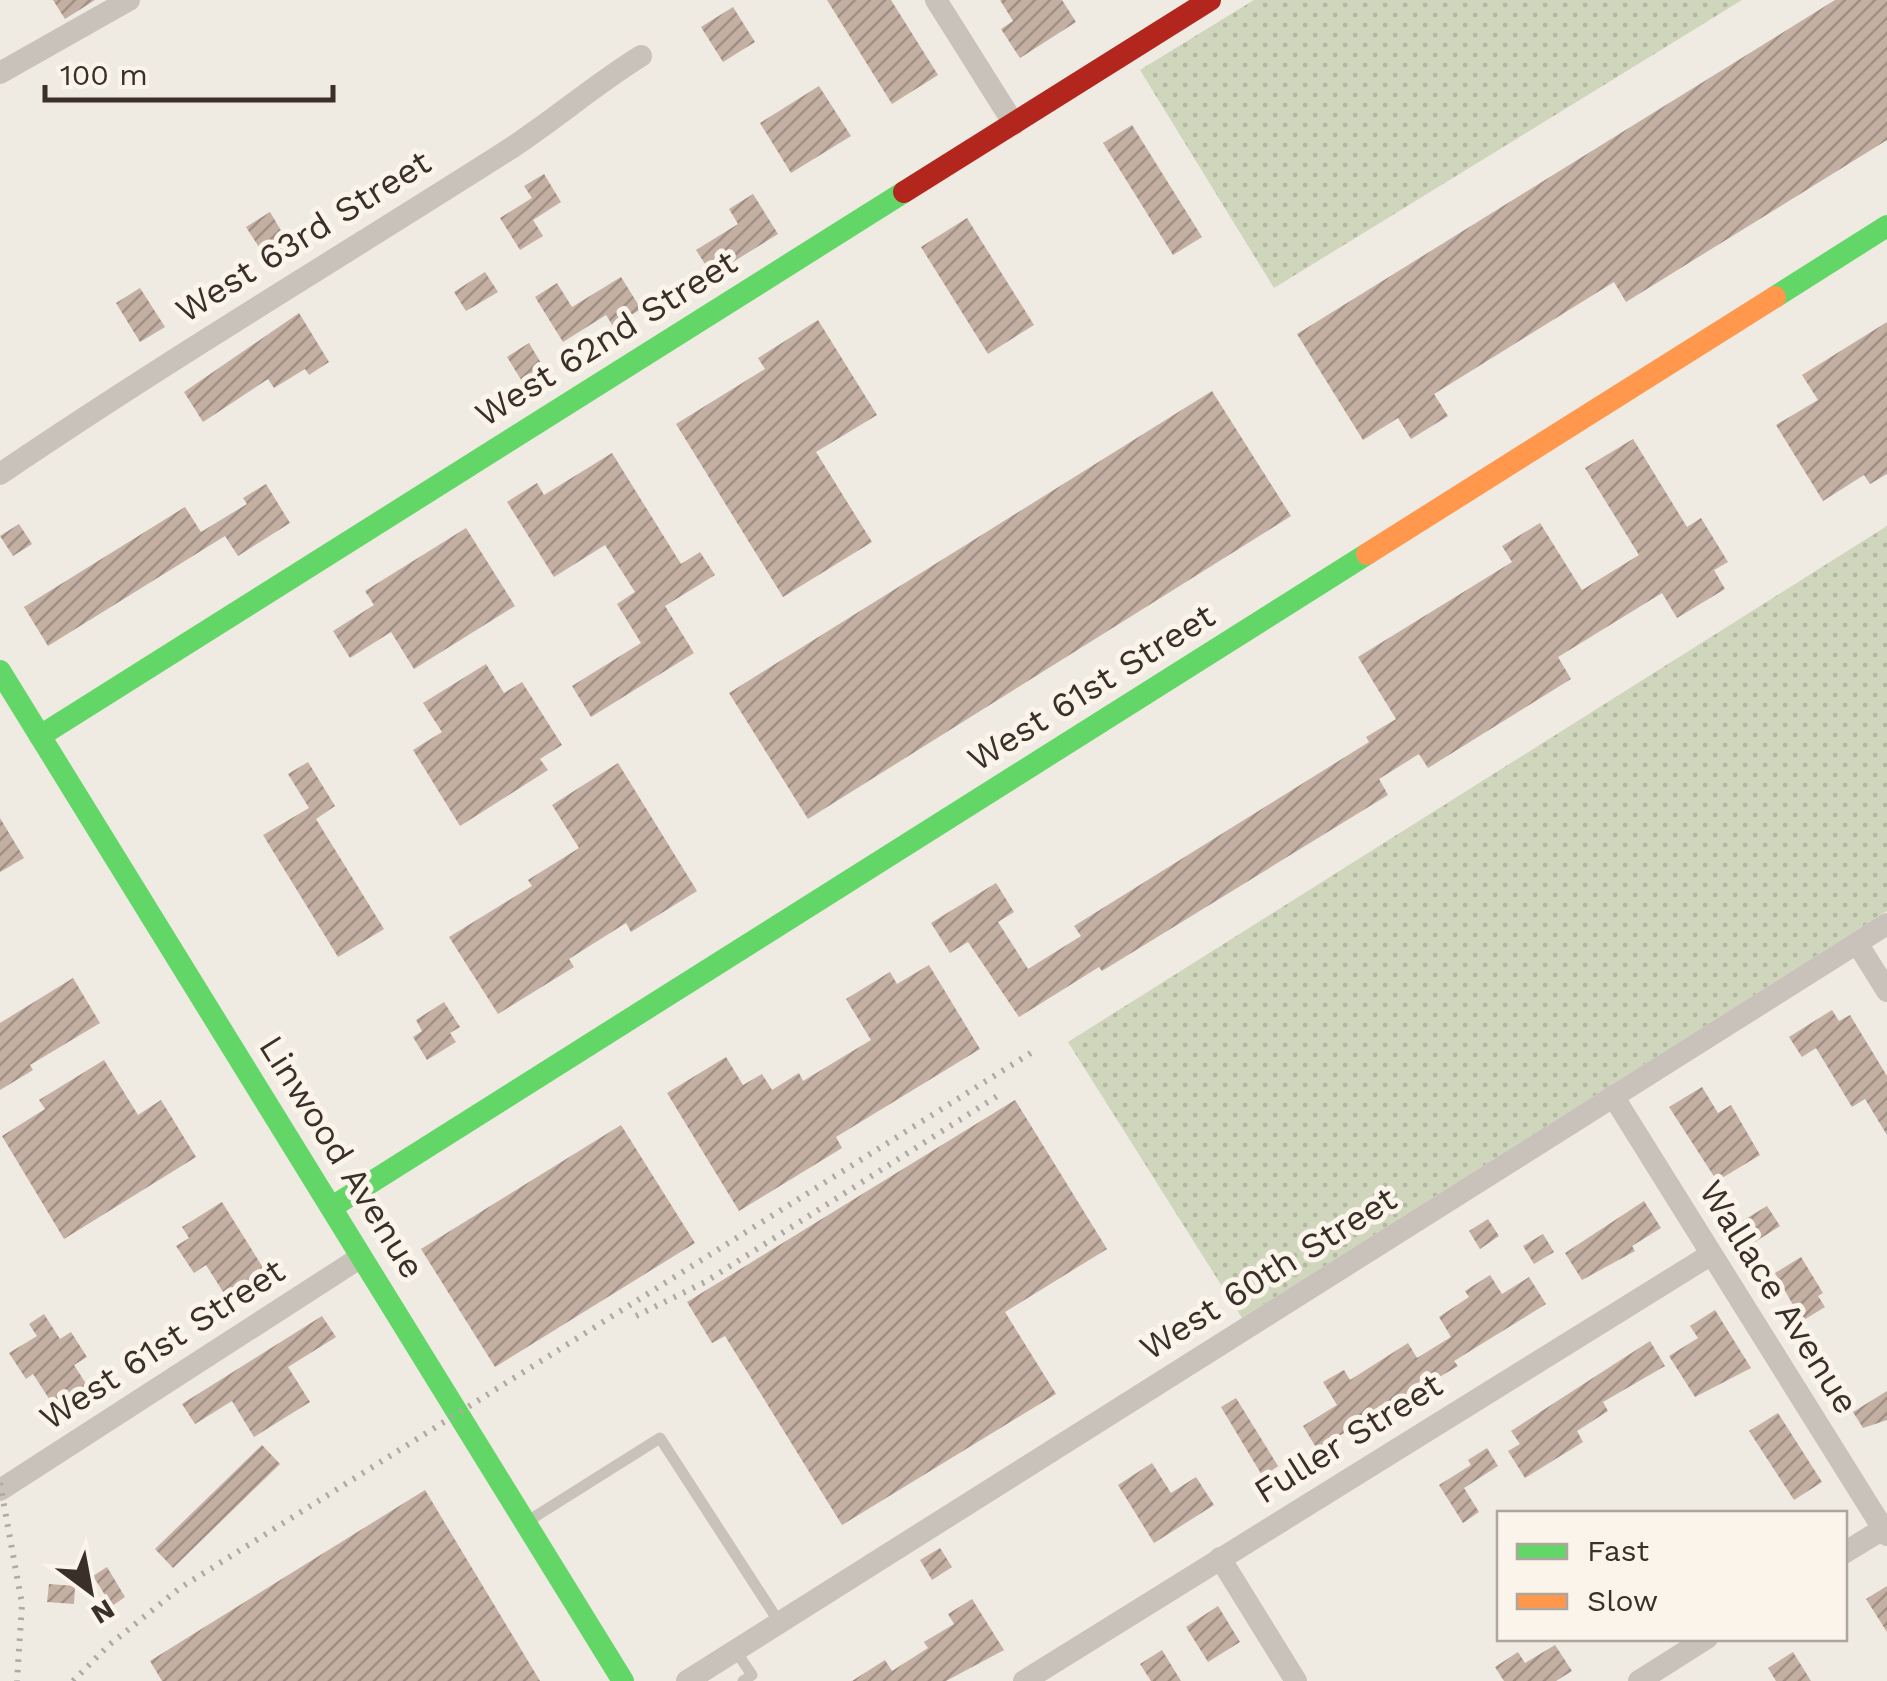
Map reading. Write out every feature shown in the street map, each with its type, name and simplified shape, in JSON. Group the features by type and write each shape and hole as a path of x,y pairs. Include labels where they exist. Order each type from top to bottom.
{"street":[{"path":"0,74 128,0"},
{"path":"936,0 1014,124"},
{"name":"West 62nd Street","path":"40,736 1210,0"},
{"name":"West 63rd Street","path":"0,474 132,384 510,150 573,100 641,56"},
{"name":"West 61st Street","path":"332,1207 1887,226"},
{"name":"Linwood Avenue","path":"0,671 528,1521 623,1681"},
{"name":"West 60th Street","path":"698,1678 779,1622 1887,924"},
{"path":"1856,944 1887,991"},
{"name":"Wallace Avenue","path":"1614,1096 1885,1532"},
{"name":"Fuller Street","path":"1024,1681 1710,1255"},
{"name":"West 61st Street","path":"0,1490 362,1257"},
{"path":"1847,1551 1885,1532"},
{"path":"1220,1558 1296,1681"},
{"path":"1639,1681 1702,1641"}],"lane":[{"path":"528,1521 660,1438 779,1622"},
{"path":"735,1650 750,1679"}],"green space":[{"path":"1254,0 1742,0 1274,288 1140,70"},
{"path":"1887,526 1887,911 1242,1318 1068,1042"}],"building":[{"path":"53,0 95,0 65,19"},
{"path":"827,0 891,0 938,75 892,104"},
{"path":"1000,0 1062,0 1076,22 1020,58 1001,29 1013,21"},
{"path":"1835,0 1887,0 1887,140 1626,302 1614,282 1434,394 1448,416 1411,439 1398,418 1363,440 1297,334"},
{"path":"733,7 755,42 723,62 701,27"},
{"path":"819,86 851,136 791,173 760,123"},
{"path":"1132,125 1202,237 1173,255 1103,143"},
{"path":"544,174 561,202 533,220 543,236 520,250 500,218 532,198 524,186"},
{"path":"753,194 778,234 712,275 696,250 738,224 729,209"},
{"path":"270,212 289,244 266,258 246,227"},
{"path":"967,218 1034,325 988,354 921,247"},
{"path":"485,272 498,292 466,311 454,292"},
{"path":"621,277 641,309 613,326 606,315 563,342 535,297 557,283 572,307"},
{"path":"140,288 165,327 140,342 116,303"},
{"path":"299,313 329,362 309,375 305,369 274,388 268,379 203,422 184,392"},
{"path":"818,320 877,415 816,452 872,542 783,597 676,424 765,369 758,358"},
{"path":"1887,322 1887,474 1870,484 1864,475 1823,501 1776,425 1818,400 1802,375"},
{"path":"529,343 550,378 528,391 507,357"},
{"path":"1212,391 1291,516 808,819 729,693"},
{"path":"1633,439 1687,527 1701,518 1728,562 1714,570 1725,589 1677,618 1662,593 1558,657 1571,679 1428,768 1419,754 1379,779 1388,795 1102,971 1099,967 1019,1017 968,942 950,953 931,923 996,883 1014,912 998,922 1028,969 1081,936 1074,926 1369,742 1366,737 1396,719 1358,657 1512,562 1502,546 1540,523 1582,590 1639,555 1585,468"},
{"path":"612,453 681,564 700,552 715,575 665,606 694,653 591,717 572,686 641,643 617,604 635,592 605,545 554,577 507,502 537,483 544,495"},
{"path":"266,484 290,523 238,556 225,536 48,646 24,607 185,507 201,532 247,504 243,498"},
{"path":"19,524 32,544 13,556 0,536"},
{"path":"466,528 515,606 414,669 391,632 350,658 333,631 374,605 365,591"},
{"path":"486,664 504,693 522,682 562,745 540,759 548,770 460,826 413,750 442,732 423,703"},
{"path":"308,762 335,806 316,819 384,929 338,957 263,835 309,808 288,774"},
{"path":"618,763 697,891 631,932 626,923 569,959 574,967 498,1014 449,937 532,886 528,880 579,848 552,805"},
{"path":"0,818 24,858 0,872"},
{"path":"929,965 980,1049 836,1137 842,1148 739,1211 667,1093 726,1057 743,1085 762,1074 772,1090 799,1073 803,1081 871,1040 846,999 890,972 897,984"},
{"path":"73,978 100,1023 30,1065 33,1070 0,1090 0,1023"},
{"path":"444,1002 460,1027 450,1033 456,1042 427,1060 413,1037 422,1031 416,1020"},
{"path":"1832,1010 1839,1021 1850,1015 1887,1076 1887,1135 1865,1099 1852,1107 1816,1048 1802,1057 1789,1037"},
{"path":"104,1060 138,1115 161,1100 196,1157 64,1239 2,1136 45,1109 39,1100"},
{"path":"1702,1087 1718,1113 1731,1105 1760,1155 1717,1181 1669,1107"},
{"path":"1015,1100 1107,1249 1005,1312 1056,1394 842,1525 725,1336 712,1343 687,1302"},
{"path":"621,1125 695,1243 495,1367 421,1249"},
{"path":"1644,1201 1661,1228 1632,1246 1635,1251 1582,1280 1565,1253"},
{"path":"222,1202 265,1271 225,1295 206,1265 194,1273 176,1246 189,1238 182,1227"},
{"path":"1767,1206 1780,1226 1747,1247 1734,1226"},
{"path":"1488,1219 1499,1236 1480,1249 1469,1231"},
{"path":"1543,1234 1554,1252 1534,1264 1523,1246"},
{"path":"1801,1257 1823,1293 1818,1296 1825,1307 1802,1321 1775,1273"},
{"path":"1490,1275 1502,1294 1529,1277 1546,1304 1454,1361 1458,1366 1317,1449 1303,1426 1337,1405 1323,1382 1344,1370 1350,1380 1408,1343 1417,1358 1451,1337 1439,1317 1469,1297 1465,1291"},
{"path":"1715,1310 1751,1368 1695,1397 1669,1356 1698,1338 1690,1326"},
{"path":"44,1314 60,1339 71,1332 87,1357 74,1365 90,1390 57,1411 33,1374 26,1379 9,1353 37,1336 29,1324"},
{"path":"322,1316 336,1337 288,1367 310,1402 254,1437 232,1401 195,1424 182,1404"},
{"path":"1650,1341 1665,1366 1603,1402 1608,1411 1577,1431 1583,1442 1525,1478 1508,1451 1520,1444 1511,1431"},
{"path":"1887,1391 1887,1420 1863,1428 1853,1412"},
{"path":"1236,1398 1278,1466 1263,1477 1221,1407"},
{"path":"1778,1413 1822,1482 1794,1500 1749,1431"},
{"path":"262,1445 280,1464 173,1568 155,1549"},
{"path":"1487,1448 1498,1466 1464,1488 1479,1512 1463,1523 1439,1485 1471,1465 1468,1460"},
{"path":"1152,1463 1171,1493 1196,1477 1214,1505 1154,1543 1118,1485"},
{"path":"425,1490 540,1681 162,1681 150,1661"},
{"path":"940,1548 952,1567 932,1580 920,1560"},
{"path":"107,1567 125,1597 112,1606 93,1576"},
{"path":"49,1584 75,1586 74,1604 47,1602"},
{"path":"1887,1586 1887,1632 1866,1599"},
{"path":"972,1599 1004,1650 946,1681 852,1681 885,1660 892,1671 928,1648 924,1642 954,1624 948,1614"},
{"path":"1218,1606 1240,1642 1208,1662 1186,1627"},
{"path":"1555,1645 1572,1671 1556,1681 1504,1681 1495,1667 1518,1652 1525,1663"},
{"path":"1162,1650 1181,1681 1151,1681 1140,1664"},
{"path":"1793,1652 1811,1681 1776,1681 1768,1668"}],"railway":[{"path":"73,1681 109,1645 180,1588 1037,1049"},
{"path":"636,1316 705,1282 1002,1093"},
{"path":"0,1483 22,1604 17,1681"}],"traffic: fast":[{"path":"40,736 904,192"},
{"path":"1775,297 1887,226"},
{"path":"332,1207 1367,554"},
{"path":"0,671 623,1681"}],"traffic: slow":[{"path":"1367,554 1775,297"}],"traffic: jam":[{"path":"904,192 1210,0"}]}
